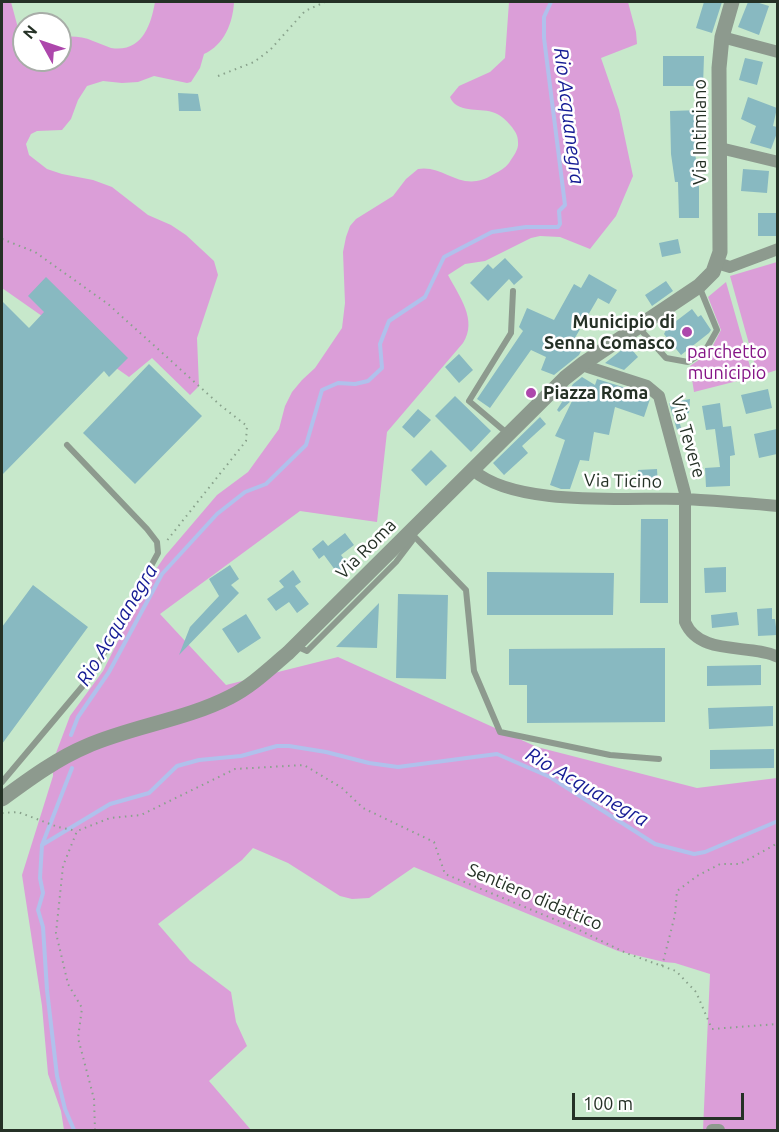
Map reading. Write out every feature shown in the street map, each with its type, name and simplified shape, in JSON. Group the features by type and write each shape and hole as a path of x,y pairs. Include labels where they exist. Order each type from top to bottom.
{"street":[{"name":"Via Intimiano","path":"717,263 720,252 719,68 722,37 732,2"},
{"path":"722,37 777,52"},
{"path":"720,148 777,162"},
{"path":"717,263 730,267 777,249"},
{"name":"Via Roma","path":"2,799 39,771 87,746 205,708 231,697 252,684 296,646 565,378 699,286 713,272 717,263"},
{"name":"Via Tevere","path":"584,363 647,386 656,392 661,401 685,499"},
{"name":"Via Ticino","path":"473,470 489,481 546,495 587,499 685,499 777,506"},
{"path":"685,499 686,622 688,629 708,643 777,657"},
{"path":"712,1131 719,1131"}],"lane":[{"path":"638,328 666,358 688,362 705,351 717,330 699,286"},
{"path":"508,434 469,400 511,333 513,291"},
{"path":"2,782 92,675 158,553 157,542 147,529 67,445"},
{"path":"410,532 466,590 474,671 500,732 610,755 659,759"}],"path":[{"path":"218,76 254,62 270,50 304,11 325,2"},
{"path":"2,239 35,252 108,304 220,405 247,426 246,441 158,553"},
{"name":"Sentiero didattico","path":"77,831 110,818 141,815 235,769 304,765 342,788 363,808 434,842 445,873 573,927 626,953 676,971 696,992 712,1029 777,1023"},
{"path":"2,813 18,812 58,827 77,831 63,866 56,933 68,984 82,1008 78,1038 94,1099 95,1131"},
{"path":"662,966 675,915 677,891 697,876 720,864 740,864 777,843"}],"green space":[{"path":"2,2 11,2 14,12 12,72 72,72 72,37 85,38 111,48 122,48 137,42 143,36 151,20 155,2 234,2 232,18 226,32 217,45 204,54 200,68 191,82 154,76 138,82 103,81 87,86 78,100 71,119 62,130 37,131 31,134 26,144 29,155 47,169 112,187 148,215 171,225 186,235 214,261 218,275 197,338 199,386 190,395 152,358 129,377 2,288"},
{"path":"509,2 628,2 637,44 601,58 619,110 633,176 616,216 590,249 560,237 540,236 531,238 485,261 465,264 448,275 462,300 468,317 467,334 463,343 387,432 377,522 300,511 160,614 226,685 338,657 537,747 697,788 777,778 777,1130 703,1130 710,974 675,963 618,951 414,867 369,898 352,899 340,896 288,863 253,848 242,860 158,924 190,961 231,992 236,1022 247,1046 209,1081 251,1130 64,1130 61,1111 48,1074 42,1006 22,875 53,776 53,761 70,716 103,671 148,581 165,556 217,495 248,472 279,429 285,406 292,392 315,368 342,328 345,303 343,252 350,226 356,219 393,196 406,179 418,169 437,171 463,180 482,180 500,171 514,155 518,148 517,137 505,119 492,112 457,106 450,97 459,86 490,72 505,58"},
{"path":"777,262 777,370 758,376 730,276"},
{"name":"parchetto municipio","path":"726,282 753,377 694,392 690,366 709,353 721,330 708,297"}],"building":[{"path":"704,2 722,2 712,33 696,28"},
{"path":"748,2 769,6 759,35 738,27"},
{"path":"663,56 704,56 703,86 663,86"},
{"path":"745,58 763,62 757,85 739,80"},
{"path":"178,93 198,94 201,111 179,111"},
{"path":"748,97 777,108 773,126 777,127 777,133 771,149 750,143 756,126 741,119"},
{"path":"701,110 701,147 694,147 699,178 699,218 679,218 678,182 675,182 671,154 670,111"},
{"path":"743,169 769,171 767,193 741,191"},
{"path":"758,213 777,213 777,236 758,236"},
{"path":"678,239 681,253 662,257 659,243"},
{"path":"505,258 523,277 514,285 509,279 488,301 470,283 488,264 493,269"},
{"path":"589,274 617,290 609,304 598,298 572,343 582,349 579,355 554,375 541,370 546,357 531,350 490,408 477,399 523,331 519,327 527,308 554,320 574,284 581,288"},
{"path":"46,277 128,358 109,377 104,371 2,475 2,301 29,328 44,312 28,296"},
{"path":"666,281 673,291 652,306 645,295"},
{"name":"Municipio di Senna Comasco","path":"692,309 698,317 701,315 711,330 681,355 664,334 667,328"},
{"path":"628,345 638,357 624,370 605,363"},
{"path":"459,354 473,370 459,383 445,367"},
{"path":"149,364 202,416 135,484 83,433"},
{"path":"582,377 595,385 597,379 644,394 650,399 644,417 615,407 609,435 594,432 589,461 580,460 570,489 561,489 550,485 565,440 555,436 573,399 559,412 557,410 573,384"},
{"path":"768,389 772,408 746,414 741,395"},
{"path":"455,396 491,431 471,452 435,416"},
{"path":"690,399 689,413 678,416 681,428 677,430 669,403"},
{"path":"720,403 723,427 731,426 735,455 730,456 730,486 706,487 705,468 720,467 715,429 706,430 702,406"},
{"path":"418,409 431,420 414,438 402,427"},
{"path":"540,417 546,424 522,446 528,453 504,475 493,463"},
{"path":"777,429 777,454 759,458 754,434"},
{"path":"431,450 447,466 426,486 411,470"},
{"path":"657,469 658,486 639,487 638,470"},
{"path":"641,519 668,519 668,603 640,603"},
{"path":"345,533 354,545 341,555 349,566 338,574 324,555 319,559 312,549 323,540 328,546"},
{"path":"230,565 239,579 231,585 239,593 179,655 190,627 219,596 209,579"},
{"path":"726,567 726,592 705,593 704,568"},
{"path":"293,570 301,582 295,586 309,604 297,613 289,602 276,611 267,599 284,587 279,581"},
{"path":"487,572 614,573 613,615 487,615"},
{"path":"33,585 88,627 2,744 2,627"},
{"path":"398,594 448,595 446,679 396,678"},
{"path":"379,603 377,648 336,647"},
{"path":"772,608 772,619 775,619 777,635 758,636 757,609"},
{"path":"737,612 739,625 712,628 711,615"},
{"path":"246,614 261,638 238,653 222,629"},
{"path":"665,648 665,722 527,723 527,685 509,685 509,649"},
{"path":"761,665 761,685 707,686 707,666"},
{"path":"773,706 773,726 709,729 708,708"},
{"path":"774,749 774,768 710,769 710,750"}],"waterway":[{"name":"Rio Acquanegra","path":"71,735 78,717 109,672 162,574 217,514 245,492 266,484 306,445 322,390 338,383 355,384 368,381 382,368 380,344 389,321 425,297 444,257 492,232 526,227 558,227 560,224 559,211 565,205 544,38 544,17 551,2"},
{"name":"Rio Acquanegra","path":"42,845 110,804 149,793 177,766 199,760 241,756 277,746 326,752 369,763 398,767 497,754 550,777 655,844 694,854 705,852 778,821"},
{"name":"Rio Acquanegra","path":"72,768 42,845 40,878 43,893 38,910 43,927 47,990 57,1076 65,1109 74,1130"}],"place":[{"name":"Municipio di Senna Comasco","path":"687,332"},
{"name":"Piazza Roma","path":"531,393"}]}
